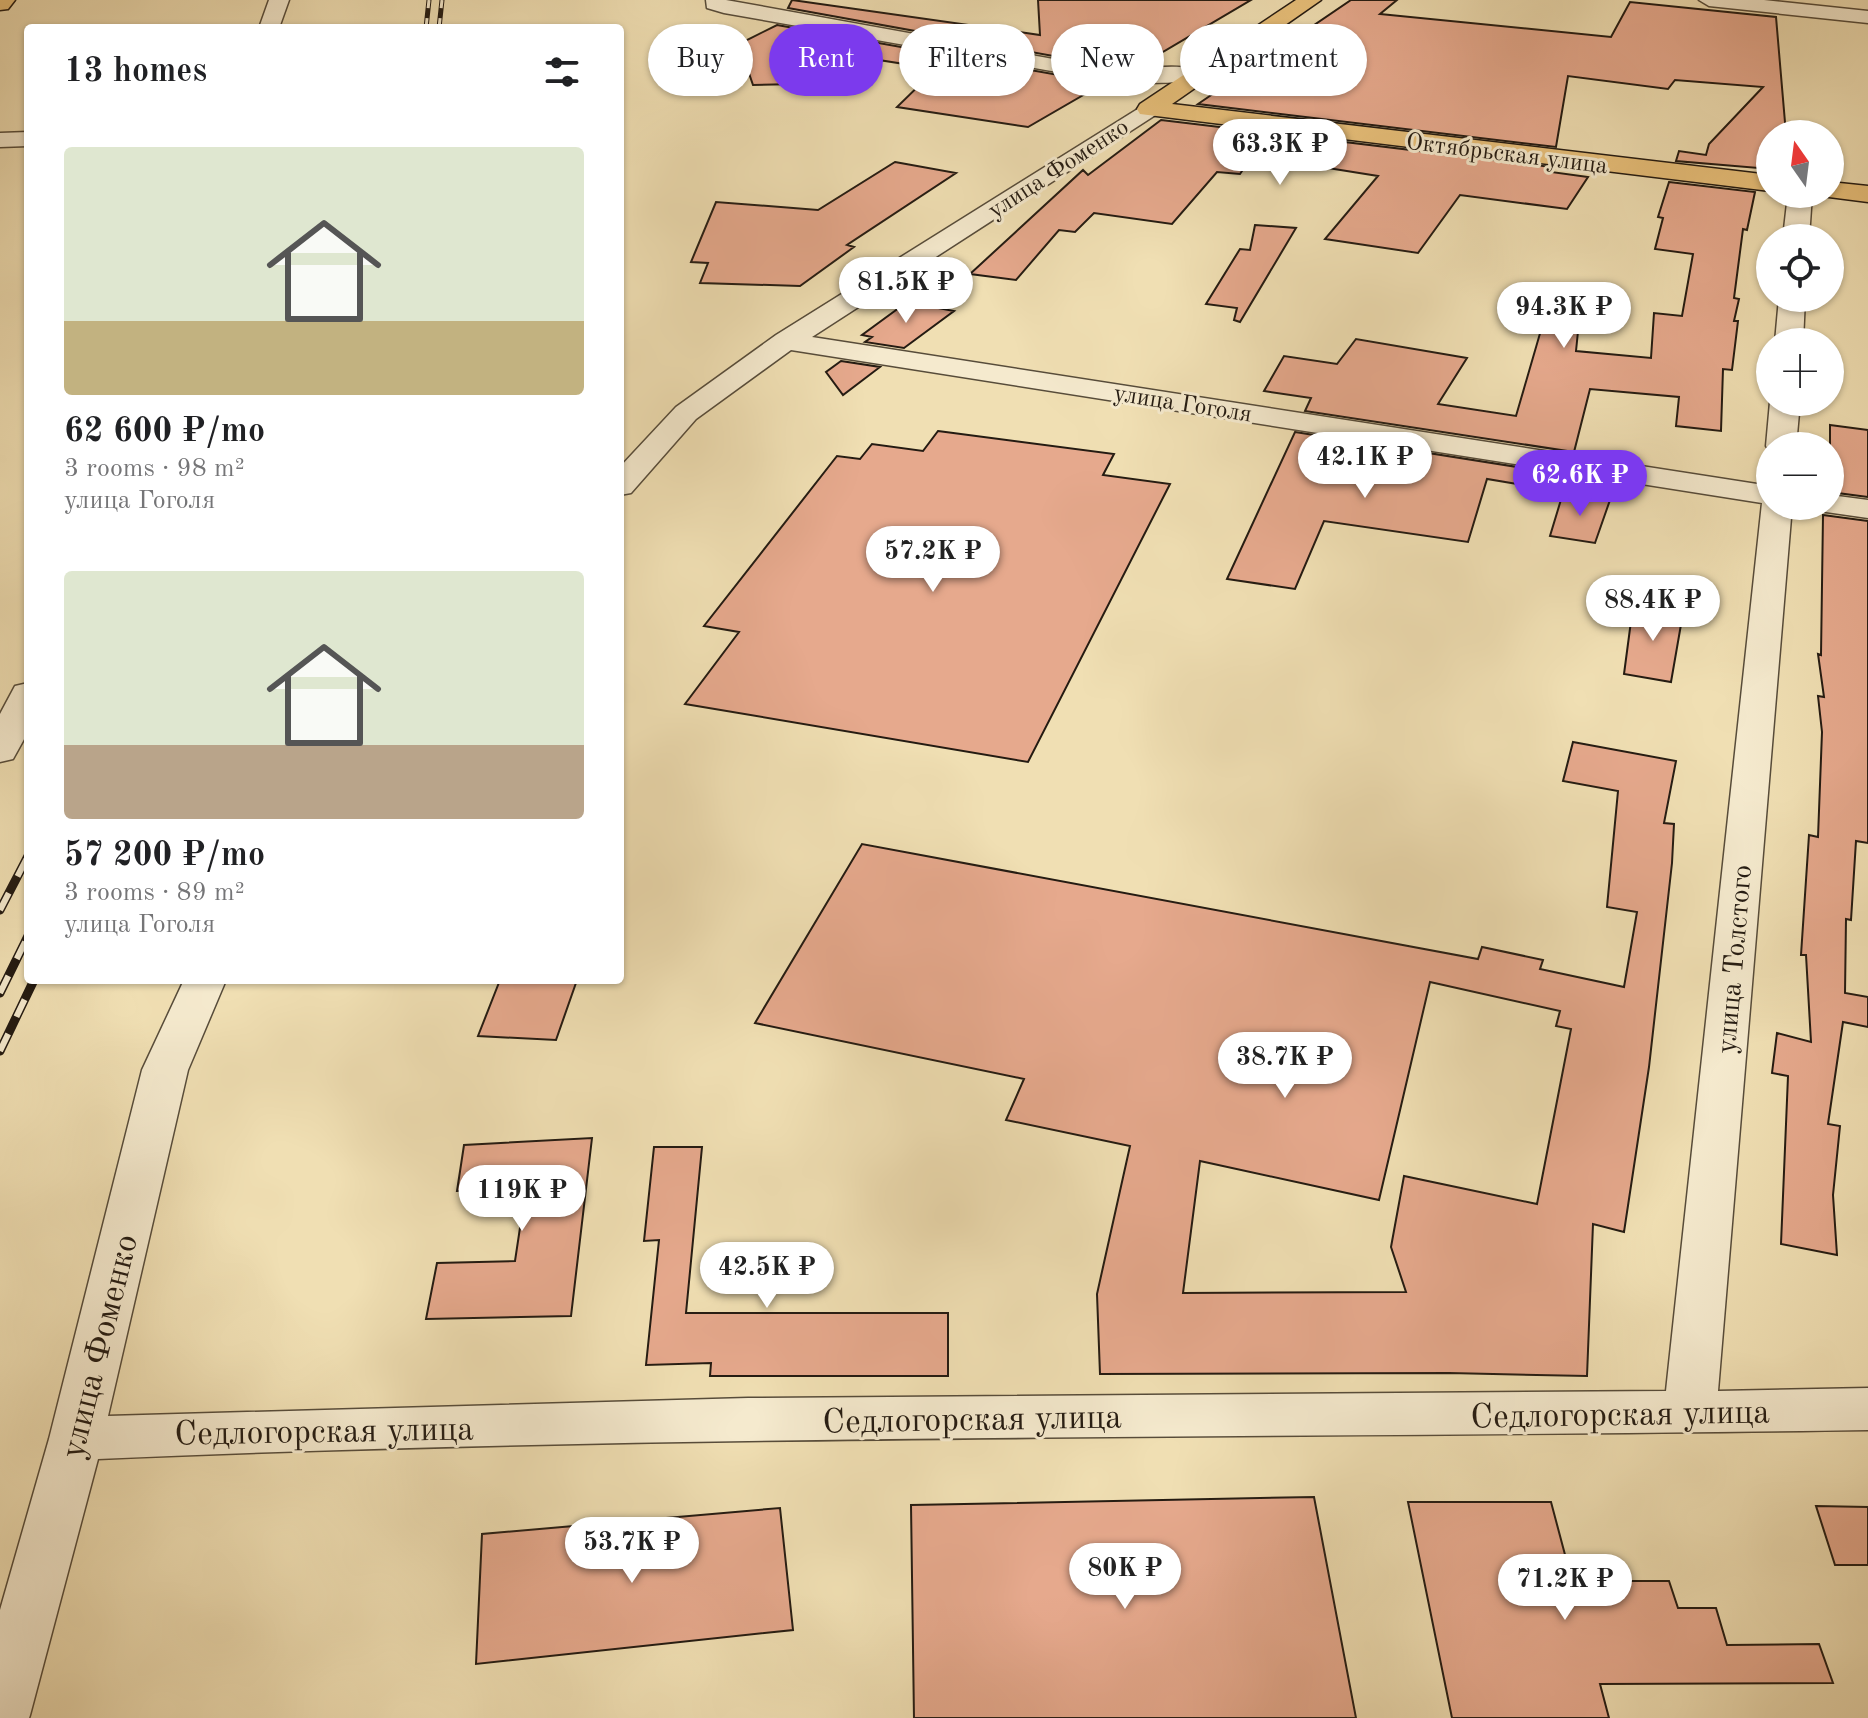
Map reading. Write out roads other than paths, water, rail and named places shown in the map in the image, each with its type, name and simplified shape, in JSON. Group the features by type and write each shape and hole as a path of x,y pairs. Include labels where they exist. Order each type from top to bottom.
{"main road":[{"name":"улица Фоменко","path":"1273,24 1310,0"},
{"name":"улица Фоменко","path":"1149,109 1180,86"},
{"name":"Октябрьская улица","path":"1149,109 1756,181"},
{"path":"1844,191 1868,194"}],"street":[{"path":"270,24 279,0"},
{"path":"716,0 714,4 724,7 1125,78 1180,75"},
{"path":"1709,0 1838,7 1868,17"},
{"name":"улица Фоменко","path":"624,482 686,413 786,341 1149,109"},
{"path":"0,140 24,139"},
{"name":"улица Гоголя","path":"786,341 1756,493"},
{"path":"1844,506 1868,509"},
{"name":"улица Толстого","path":"1690,1413 1775,520"},
{"path":"0,751 24,702"},
{"name":"улица Фоменко","path":"0,1715 76,1439 165,1070 203,984"},
{"name":"Седлогорская улица","path":"76,1439 283,1430 991,1417 1868,1409"}],"railway":[{"path":"426,24 429,0"},
{"path":"439,24 442,0"},
{"path":"0,910 24,864"},
{"path":"0,993 24,944"},
{"path":"0,1051 32,984"}]}
